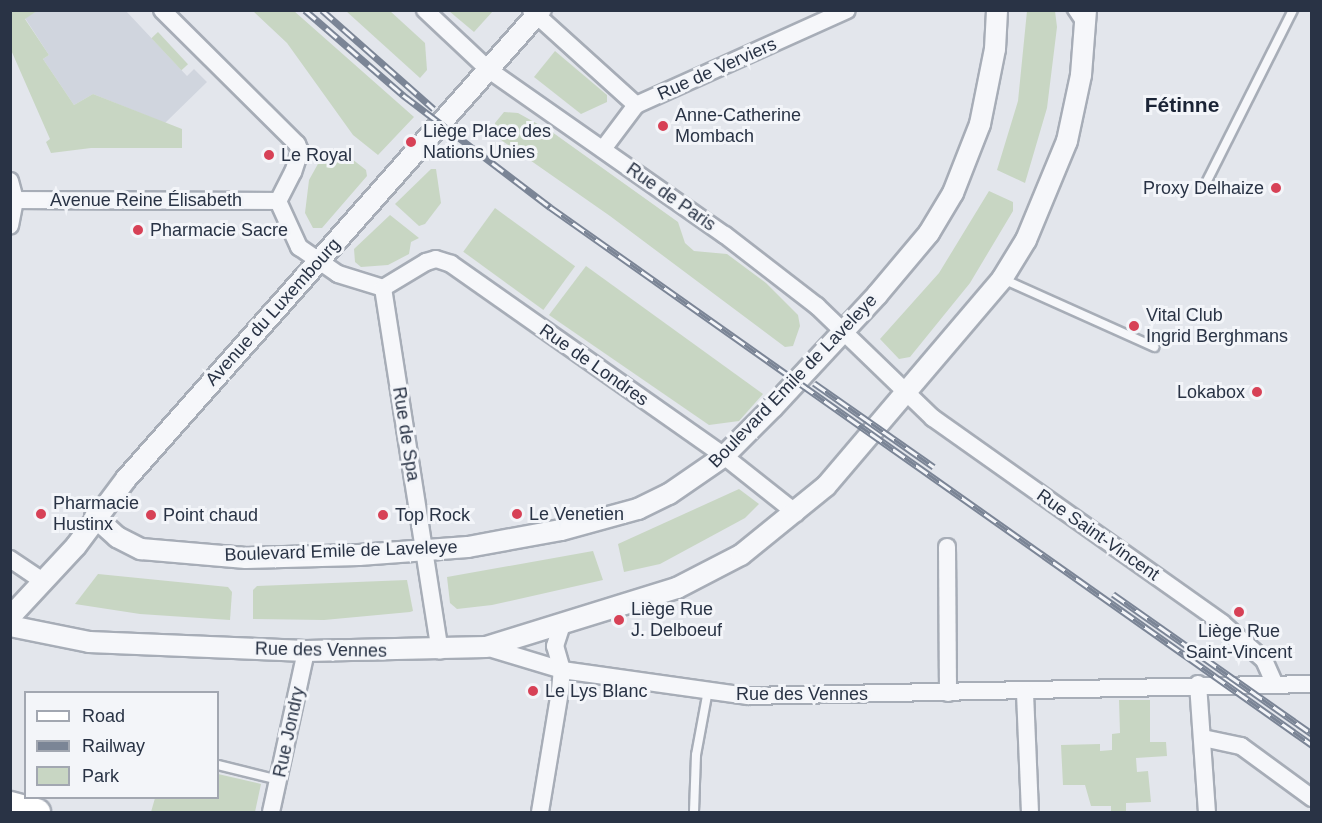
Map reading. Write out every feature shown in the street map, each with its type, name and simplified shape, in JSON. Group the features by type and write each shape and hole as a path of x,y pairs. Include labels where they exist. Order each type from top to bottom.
{"main road":[{"path":"10,805 37,813"}],"street":[{"path":"162,10 297,144 300,151 293,172 278,201 299,247 338,274 383,288"},
{"name":"Rue de Paris","path":"425,10 489,70 725,235 845,331 909,394"},
{"name":"Rue de Verviers","path":"603,149 636,105 848,10"},
{"name":"Boulevard Emile de Laveleye","path":"95,517 117,537 155,550 246,558 424,550 468,547 550,532 638,509 695,479 724,456 845,331 928,232 953,193 987,95 997,10"},
{"path":"486,647 676,588 741,555 796,513 834,478 909,394 1002,279 1026,240 1061,160 1073,118 1086,10"},
{"path":"536,12 636,105"},
{"name":"Avenue du Luxembourg","path":"10,617 76,546 95,517 318,261 489,70 536,12"},
{"path":"10,181 15,200 10,226"},
{"name":"Avenue Reine Élisabeth","path":"15,200 278,201"},
{"name":"Rue de Londres","path":"383,288 426,262 436,259 451,264 724,456 796,513"},
{"name":"Rue de Spa","path":"383,288 440,651"},
{"name":"Rue Saint-Vincent","path":"909,394 933,418 1222,623 1264,660 1275,685"},
{"path":"947,547 948,693"},
{"path":"10,559 44,582"},
{"path":"540,813 562,669 555,646 563,622"},
{"name":"Rue des Vennes","path":"10,626 89,642 306,651 440,651 486,647 562,669 748,696 1025,693 1198,684 1311,684"},
{"name":"Rue Jondry","path":"271,813 306,651"},
{"path":"1198,684 1207,813"},
{"path":"1025,693 1030,813"},
{"path":"1203,738 1241,746 1311,798"}],"lane":[{"path":"1072,10 1085,31"},
{"path":"1205,185 1293,10"},
{"path":"1002,279 1154,347"},
{"path":"694,813 696,754 708,690"},
{"path":"219,765 279,780"}],"shaded area":[{"path":"37,11 126,11 187,76 194,69 207,82 165,123 93,94 74,105 43,59 49,55 25,18"}],"green space":[{"path":"10,11 37,11 25,19 49,55 43,59 74,105 93,94 182,129 182,148 91,148 51,153 46,142 50,139 11,50"},
{"path":"253,11 294,11 414,117 378,155 353,135 287,43"},
{"path":"346,11 390,11 425,43 427,70 420,78"},
{"path":"449,11 493,11 474,32"},
{"path":"1027,11 1055,11 1057,27 1047,108 1025,183 997,170 1018,101"},
{"path":"158,32 188,64 181,70 151,38"},
{"path":"555,51 607,95 607,102 581,114 534,77"},
{"path":"504,112 518,113 552,132 678,222 685,243 694,251 727,254 766,283 798,315 800,326 793,346 785,347 610,216 494,135 495,123"},
{"path":"338,148 366,170 367,176 322,228 313,228 305,213 309,180 319,162 328,161"},
{"path":"431,169 436,169 441,203 425,224 419,226 395,204"},
{"path":"989,191 1013,202 1013,211 970,283 910,357 899,359 880,339 939,273"},
{"path":"495,208 575,266 543,310 463,252"},
{"path":"390,215 419,238 411,242 409,254 388,265 361,267 355,262 354,249"},
{"path":"586,266 763,394 739,421 709,425 549,315"},
{"path":"739,489 759,504 745,518 660,564 624,572 618,544"},
{"path":"593,551 603,580 492,605 457,609 450,603 447,577"},
{"path":"98,574 228,587 232,592 230,620 140,614 75,604"},
{"path":"407,580 413,611 410,612 324,620 253,619 253,590 257,586"},
{"path":"1119,700 1150,700 1150,742 1166,742 1167,756 1136,758 1137,772 1148,771 1151,802 1126,803 1126,812 1111,812 1111,806 1091,806 1085,785 1063,785 1061,745 1100,744 1100,751 1112,750 1112,734 1120,733"},
{"path":"219,774 261,784 255,812 151,812 155,799 219,799"}],"railway":[{"path":"305,10 403,95 550,207 1312,745"},
{"path":"322,10 434,109"},
{"path":"814,383 934,467"},
{"path":"1113,594 1312,734"}],"place":[{"name":"Anne-Catherine Mombach","path":"663,126"},
{"name":"Liège Place des Nations Unies","path":"411,142"},
{"name":"Le Royal","path":"269,155"},
{"name":"Proxy Delhaize","path":"1276,188"},
{"name":"Pharmacie Sacre","path":"138,230"},
{"name":"Vital Club Ingrid Berghmans","path":"1134,326"},
{"name":"Lokabox","path":"1257,392"},
{"name":"Pharmacie Hustinx","path":"41,514"},
{"name":"Le Venetien","path":"517,514"},
{"name":"Point chaud","path":"151,515"},
{"name":"Top Rock","path":"383,515"},
{"name":"Liège Rue Saint-Vincent","path":"1239,612"},
{"name":"Liège Rue J. Delboeuf","path":"619,620"},
{"name":"Le Lys Blanc","path":"533,691"}],"district":[{"name":"Fétinne","path":"1182,105"}]}
